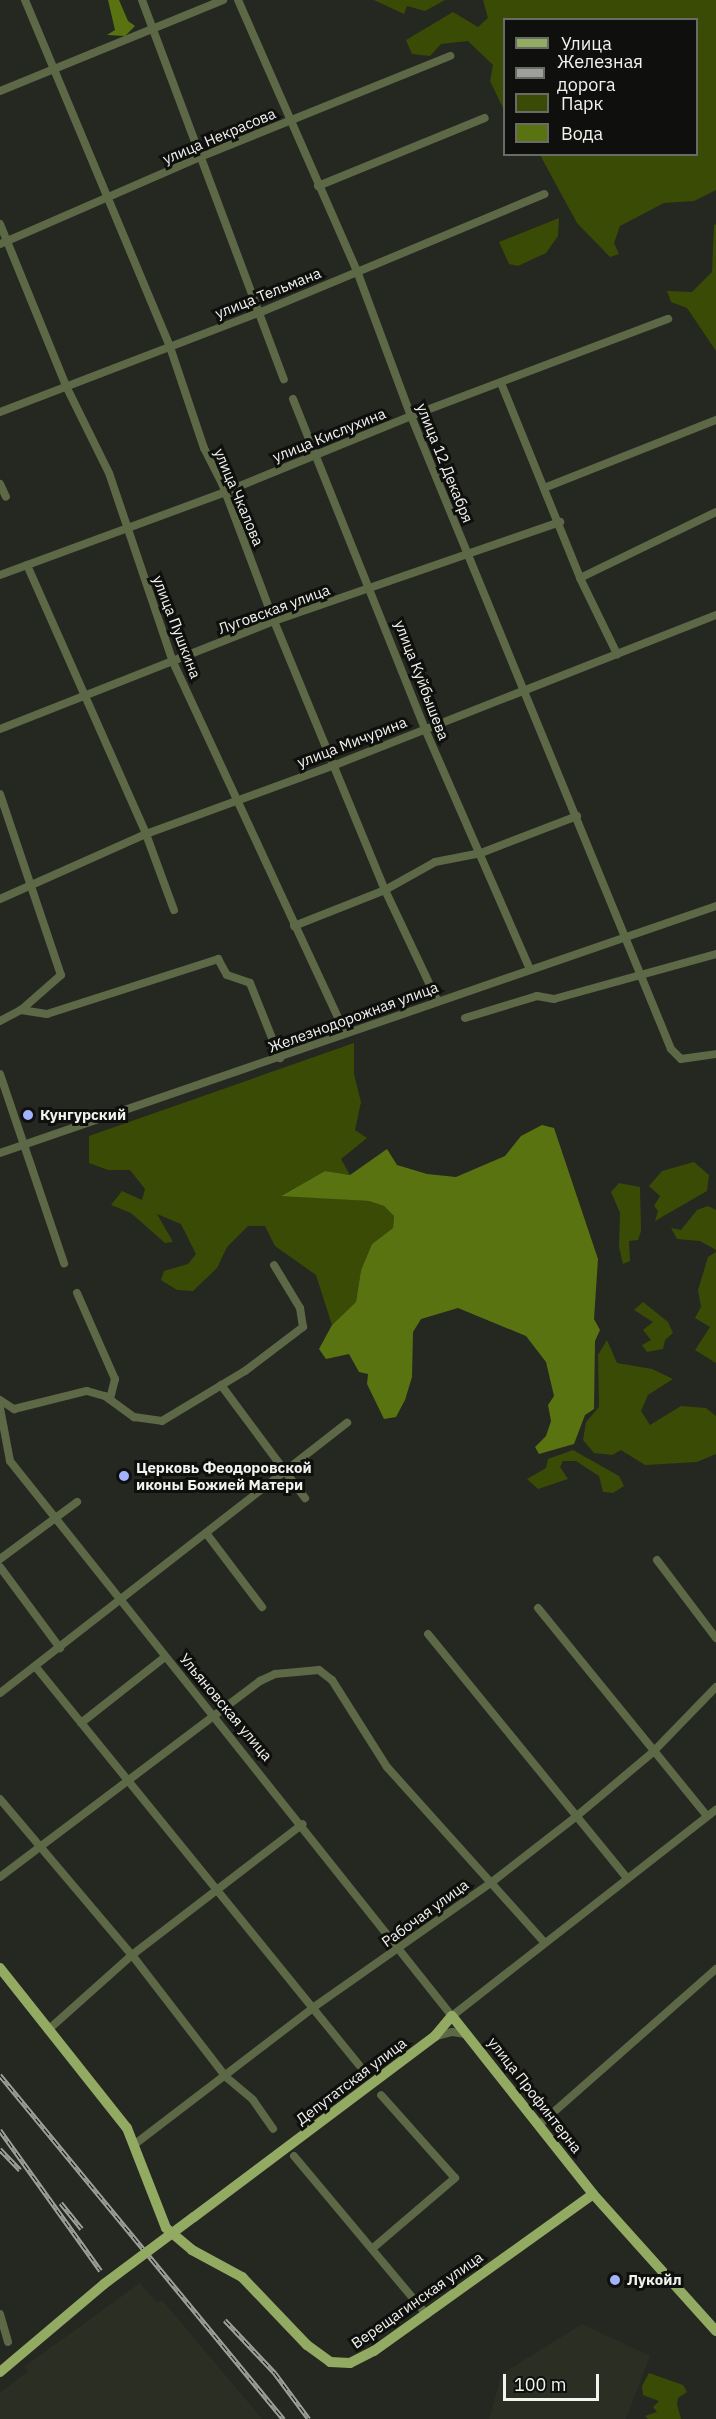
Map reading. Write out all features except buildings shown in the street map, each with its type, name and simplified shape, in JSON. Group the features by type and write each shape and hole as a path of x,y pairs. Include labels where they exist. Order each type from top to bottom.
{"main road":[{"name":"Верещагинская улица","path":"0,1968 105,2099 135,2144 161,2218 172,2235 242,2277 307,2345 330,2362 341,2365 361,2359 593,2194"},
{"name":"улица Профинтерна","path":"452,2016 593,2194"},
{"name":"Депутатская улица","path":"0,2372 104,2284 435,2036 452,2016"},
{"path":"593,2194 716,2331"}],"street":[{"name":"улица Чкалова","path":"25,0 170,347 204,448 225,492 274,621 385,890 437,1000"},
{"path":"142,0 155,28 200,158 261,312 284,379"},
{"path":"0,91 224,0"},
{"name":"улица 12 Декабря","path":"238,0 289,122 307,154 318,186 357,271 411,416 521,690 577,816 625,938 644,976 671,1049 681,1059 716,1054"},
{"name":"улица Некрасова","path":"4,243 200,158 450,56"},
{"path":"318,186 485,118"},
{"name":"улица Тельмана","path":"0,412 261,312 544,194"},
{"name":"улица Пушкина","path":"0,224 4,243 66,386 109,473 173,662 239,799 294,926 345,1033"},
{"name":"улица Кислухина","path":"0,575 225,492 411,416 668,319"},
{"path":"501,383 560,522 580,578 617,654"},
{"name":"улица Куйбышева","path":"293,399 314,455 371,589 425,729 530,969"},
{"path":"544,488 716,420"},
{"path":"0,484 6,497"},
{"path":"580,578 716,512"},
{"name":"Луговская улица","path":"0,729 83,699 274,621 371,589 466,552 560,522"},
{"path":"27,565 83,699 146,834 174,910"},
{"name":"улица Мичурина","path":"0,899 146,834 335,765 716,615"},
{"path":"0,794 33,885 61,975 21,1010 0,1021"},
{"path":"294,926 385,890 435,862 481,853 577,816"},
{"name":"Железнодорожная улица","path":"0,1153 280,1058 437,1000 716,906"},
{"path":"465,1018 537,996 554,999 644,976 716,954"},
{"path":"21,1010 47,1014 218,959 227,975 250,982 280,1058"},
{"path":"0,1074 64,1263"},
{"path":"0,1400 14,1409 87,1391 108,1398 134,1417 162,1421 294,1337 303,1327 300,1308 274,1265"},
{"path":"77,1293 114,1379 108,1398"},
{"path":"221,1385 256,1428 284,1473 304,1498"},
{"name":"Ульяновская улица","path":"0,1408 10,1461 120,1602 303,1824 452,2016"},
{"path":"1,1691 120,1602 347,1423"},
{"path":"0,1559 54,1516 77,1502"},
{"path":"206,1533 262,1607"},
{"path":"657,1560 716,1638"},
{"path":"0,1567 60,1648"},
{"path":"538,1608 652,1753 707,1816"},
{"path":"428,1634 578,1815 627,1878"},
{"path":"81,1723 165,1657"},
{"path":"35,1666 217,1892 314,2007 358,2065"},
{"path":"0,1877 268,1677 323,1671 387,1767 544,1942"},
{"name":"Рабочая улица","path":"135,2144 226,2077 314,2007 492,1882 578,1815 652,1753 716,1687"},
{"path":"0,1798 132,1955 226,2077 253,2100 273,2129"},
{"name":"Депутатская улица","path":"452,2016 716,1810"},
{"path":"48,2030 132,1955 303,1824"},
{"path":"539,2125 716,1969"},
{"path":"435,2036 452,2032 469,2035"},
{"path":"373,2248 455,2178 381,2095"},
{"path":"294,2156 427,2314"},
{"path":"0,2314 8,2342"}],"shaded area":[{"path":"140,2283 157,2303 162,2300 262,2419 0,2419 0,2393 28,2371 24,2367"},
{"path":"582,2324 650,2356 626,2419 489,2419 502,2374"}],"green space":[{"path":"374,0 445,0 425,11 407,6 404,14"},
{"path":"483,0 716,0 716,190 694,201 664,203 620,226 614,243 619,254 610,257 577,223 541,156 698,156 698,18 503,18 503,108 490,81 493,65 468,41 441,44 430,56 412,54 406,40 453,12 478,27 488,18"},
{"path":"559,218 558,236 546,253 518,266 509,264 499,242"},
{"path":"714,224 716,225 716,351 687,308 671,302 667,291 692,292 712,272"},
{"path":"354,1043 354,1074 361,1102 355,1130 367,1138 341,1159 350,1175 325,1171 282,1195 369,1201 384,1206 394,1216 393,1228 372,1244 361,1270 356,1302 332,1325 316,1275 275,1246 265,1226 248,1226 227,1247 217,1268 193,1291 177,1290 161,1280 164,1271 188,1264 196,1254 181,1224 157,1214 173,1242 165,1243 131,1213 111,1205 122,1191 142,1200 145,1189 130,1170 108,1170 89,1163 89,1136"},
{"path":"694,1162 709,1175 707,1191 655,1221 658,1211 654,1206 660,1196 649,1186 662,1171"},
{"path":"619,1183 640,1187 641,1231 638,1240 629,1241 630,1261 623,1264 619,1247 620,1213 611,1192"},
{"path":"708,1206 716,1210 716,1250 700,1241 677,1239 671,1228 681,1230 697,1210"},
{"path":"716,1252 716,1363 695,1350 710,1327 695,1318 701,1307 698,1290 708,1257"},
{"path":"643,1302 668,1322 673,1333 665,1340 663,1349 647,1352 642,1345 651,1340 643,1330 653,1322 634,1310"},
{"path":"607,1340 617,1363 652,1369 673,1379 648,1395 641,1411 650,1425 681,1406 706,1408 716,1416 716,1454 697,1462 645,1465 621,1450 612,1455 594,1453 583,1440 586,1422 599,1407 598,1355"},
{"path":"573,1450 619,1476 624,1486 613,1493 603,1492 599,1476 576,1461 563,1461 560,1467 568,1479 538,1489 527,1479 546,1468 548,1459"},
{"path":"649,2373 683,2385 687,2392 678,2398 677,2404 681,2419 648,2419 645,2416 657,2412 653,2407 659,2401 643,2395 642,2386"}],"water":[{"path":"108,0 119,0 128,21 135,26 125,36 107,35 115,30"},
{"path":"542,1125 554,1128 598,1259 594,1319 600,1330 595,1341 594,1409 585,1415 574,1444 539,1454 535,1447 546,1436 551,1421 548,1405 554,1396 546,1362 526,1336 458,1308 421,1319 413,1332 412,1377 405,1400 396,1417 384,1419 367,1384 368,1374 359,1372 349,1354 326,1359 319,1349 332,1325 356,1302 361,1270 372,1244 393,1228 394,1216 384,1206 369,1201 281,1196 325,1171 350,1175 387,1149 397,1165 427,1174 456,1177 505,1156 521,1136"}],"railway":[{"path":"0,2075 284,2419"},
{"path":"0,2130 101,2271"},
{"path":"0,2149 20,2170"},
{"path":"61,2203 82,2229"},
{"path":"225,2320 275,2373 309,2419"}],"place":[{"name":"Кунгурский","path":"28,1115"},
{"name":"Церковь Феодоровской иконы Божией Матери","path":"124,1476"},
{"name":"Лукойл","path":"615,2280"}]}
